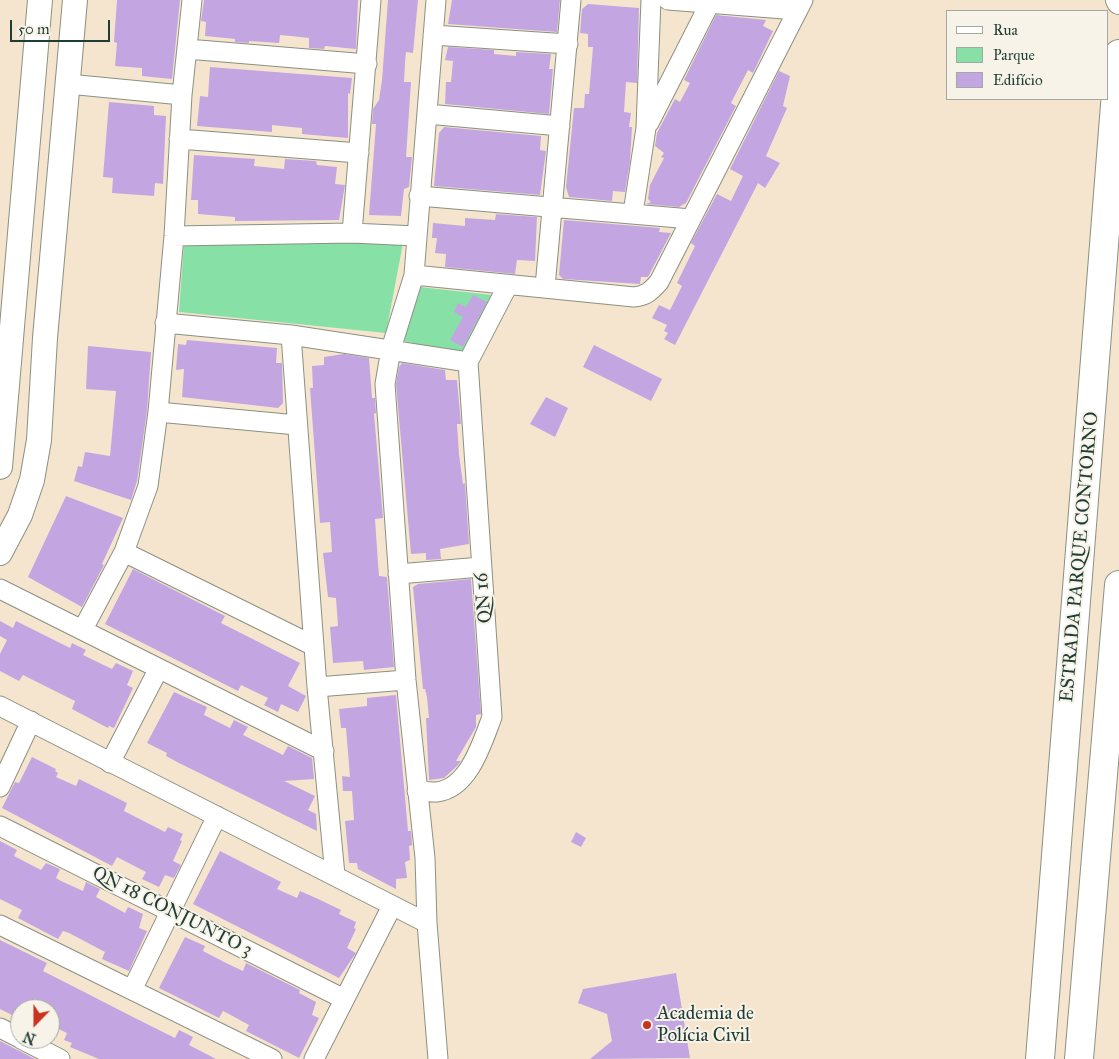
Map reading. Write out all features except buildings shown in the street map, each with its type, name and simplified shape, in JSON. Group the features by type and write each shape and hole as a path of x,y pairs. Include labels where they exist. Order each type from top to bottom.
{"highway":[{"name":"ESTRADA PARQUE CONTORNO","path":"1040,1059 1119,54"},
{"path":"1079,1059 1119,584"},
{"path":"1088,938 1091,1059"}],"main road":[{"path":"0,467 40,0"},
{"path":"0,553 20,515 32,480 39,440 49,291 75,0"},
{"path":"18,271 29,280 44,282 49,291"},
{"path":"14,302 22,294 42,296 49,291"}],"street":[{"path":"83,630 124,552 148,486 158,412 174,236 178,140 192,0"},
{"path":"352,233 371,0"},
{"path":"436,0 414,275 391,349 385,384 406,680 425,858 427,923 438,1059"},
{"path":"545,287 571,0"},
{"path":"633,213 646,128 651,0"},
{"path":"414,275 643,296 659,282 800,5 668,0"},
{"path":"646,128 710,3"},
{"path":"433,35 568,44"},
{"path":"187,49 367,64"},
{"path":"68,84 182,95"},
{"path":"427,114 560,126"},
{"path":"178,140 359,153"},
{"path":"419,196 691,219"},
{"path":"174,236 352,233 416,236"},
{"path":"165,324 291,335 468,362 508,284"},
{"path":"291,335 317,687 335,875"},
{"name":"QN 16","path":"417,791 437,792 450,788 461,780 474,759 492,717 468,362"},
{"path":"158,412 297,425"},
{"path":"124,552 314,646"},
{"path":"398,574 481,567"},
{"path":"0,590 324,751"},
{"path":"110,763 158,670"},
{"path":"317,687 406,680"},
{"path":"0,706 427,923"},
{"path":"0,787 31,721"},
{"path":"132,990 217,816"},
{"name":"QN 18 CONJUNTO 3","path":"0,826 344,998"},
{"path":"314,1059 392,906"},
{"path":"0,925 272,1059"},
{"path":"40,1049 60,1059"}],"green space":[{"path":"184,243 403,243 386,333 179,312"},
{"path":"420,287 492,295 461,355 400,340"}],"place":[{"name":"Academia de Polícia Civil","path":"647,1025"}]}
